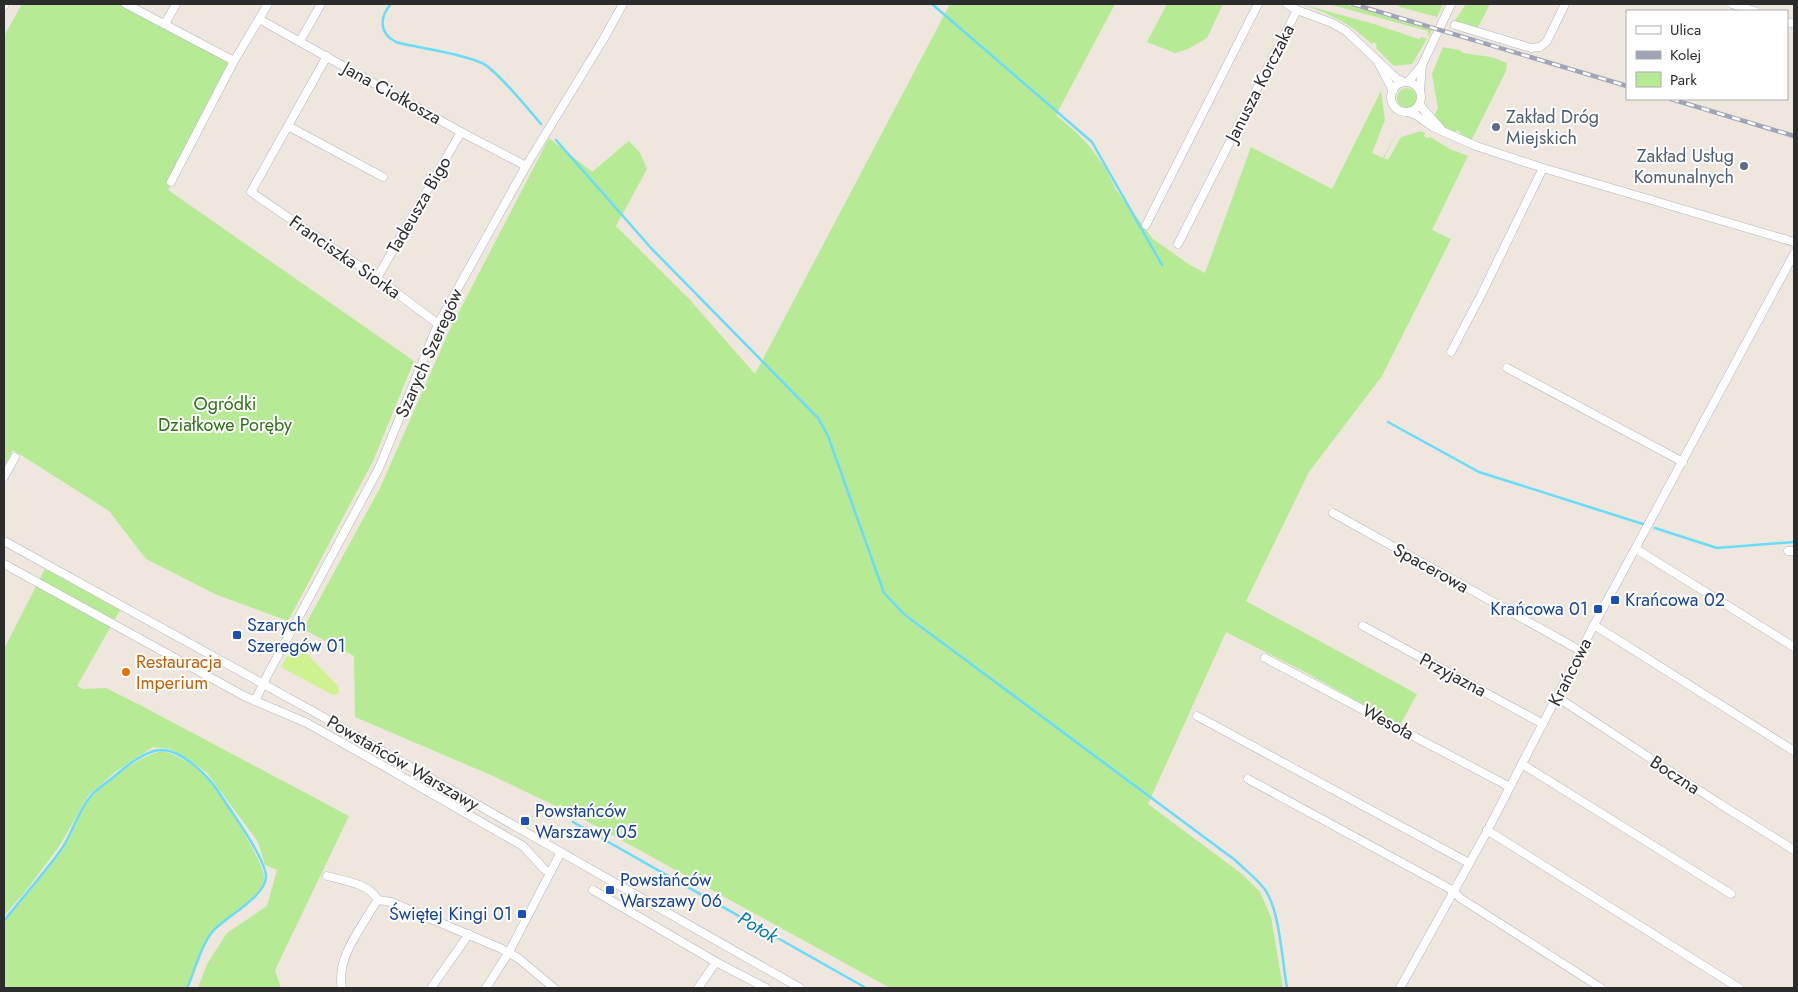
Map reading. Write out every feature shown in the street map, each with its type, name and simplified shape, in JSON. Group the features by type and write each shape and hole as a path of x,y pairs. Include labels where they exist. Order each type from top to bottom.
{"street":[{"path":"126,4 234,61"},
{"path":"165,24 176,4"},
{"path":"171,182 234,61 268,4"},
{"path":"300,41 321,4"},
{"name":"Szarych Szeregów","path":"255,701 379,468 438,324 526,166 623,4"},
{"path":"1146,225 1258,4"},
{"path":"1287,4 1297,10"},
{"path":"1422,65 1420,90 1422,97 1420,104 1416,109 1402,112 1395,108 1391,98 1393,91 1397,85 1406,82 1422,65 1451,4"},
{"path":"1455,25 1531,48 1540,47 1547,41 1565,4"},
{"path":"1732,4 1752,10"},
{"name":"Janusza Korczaka","path":"1178,244 1297,10 1332,23 1346,32 1362,44 1397,79 1406,82"},
{"name":"Jana Ciołkosza","path":"259,19 461,132 526,166"},
{"path":"327,56 288,126 383,177"},
{"name":"Janusza Korczaka","path":"1378,62 1393,91"},
{"path":"1406,82 1415,84 1420,90"},
{"path":"1420,104 1444,132"},
{"path":"1409,112 1433,128 1476,146 1543,168 1794,242"},
{"name":"Franciszka Siorka","path":"288,126 251,192 378,278 438,324"},
{"name":"Tadeusza Bigo","path":"378,278 461,132"},
{"path":"1451,352 1543,168"},
{"name":"Krańcowa","path":"1400,988 1487,830 1594,625 1794,254"},
{"path":"1507,368 1683,462"},
{"path":"4,477 15,457"},
{"name":"Spacerowa","path":"1333,513 1581,651"},
{"name":"Powstańców Warszawy","path":"4,540 263,684 800,988"},
{"path":"1636,549 1794,647"},
{"path":"4,564 255,701 307,723 511,838 523,846 550,873"},
{"path":"1594,625 1794,751"},
{"name":"Przyjazna","path":"1363,626 1543,724"},
{"name":"Wesoła","path":"1265,658 1510,787"},
{"name":"Boczna","path":"1557,697 1794,850"},
{"path":"1197,716 1469,863"},
{"path":"1522,764 1731,894"},
{"path":"1248,779 1454,891 1460,898 1601,988"},
{"path":"1487,830 1739,988"},
{"path":"486,988 509,952 561,852"},
{"path":"327,876 367,888 378,900 391,902 509,952 554,988"},
{"path":"593,890 716,962 766,988"},
{"path":"342,988 341,974 344,959 378,900"},
{"path":"431,988 469,934"},
{"path":"698,988 716,962"}],"green space":[{"name":"Ogródki Działkowe Poręby","path":"22,4 126,4 234,61 168,190 414,361 373,461 288,621 215,594 146,559 109,511 13,450 4,467 4,36"},
{"path":"950,4 1115,4 1056,115 1089,146 1105,167 1117,191 1153,239 1190,265 1205,273 1251,147 1332,189 1381,91 1385,120 1372,153 1383,158 1399,128 1384,158 1388,160 1401,137 1421,131 1425,133 1424,136 1430,137 1450,149 1468,156 1432,230 1451,239 1382,376 1309,472 1246,601 1417,694 1400,725 1305,672 1226,632 1148,804 1242,874 1260,892 1271,917 1283,988 890,988 583,819 493,776 355,717 354,656 303,629 380,488 449,331 549,138 592,172 629,141 640,153 647,169 616,226 690,300 755,374"},
{"path":"1167,4 1223,4 1207,38 1188,49 1175,53 1147,42"},
{"path":"1301,4 1374,24 1419,39 1422,37 1427,39 1412,64 1394,66 1376,48 1377,45 1374,42 1372,44 1339,20"},
{"path":"1328,4 1344,4 1432,30 1428,37 1428,31"},
{"path":"1396,4 1443,4 1437,17 1400,7"},
{"path":"1466,4 1490,4 1477,29 1454,22"},
{"path":"1443,47 1459,50 1463,53 1491,57 1507,63 1506,71 1471,141 1460,135 1461,133 1457,130 1454,134 1433,118 1438,108 1432,74"},
{"path":"1407,88 1414,91 1417,98 1414,105 1407,108 1400,105 1397,98 1400,91"},
{"path":"45,569 120,610 77,686 83,689 106,688 349,816 275,970 281,988 198,988 207,964 227,933 267,906 277,870 265,865 258,842 207,773 170,749 153,747 115,772 88,796 60,845 28,888 4,916 4,649"},
{"path":"299,644 303,646 308,655 338,686 339,693 333,695 281,667 291,649"},
{"path":"161,751 178,757 194,767 204,775 219,794 258,858 264,879 259,890 210,934 200,951 197,964 186,988 4,988 4,923 64,848 82,810 96,792 128,767"}],"waterway":[{"path":"391,4 383,19 384,29 390,38 396,42 457,55 482,63 504,82 541,124"},
{"path":"932,4 1092,142 1162,265"},
{"path":"556,140 651,248 818,418 828,436 884,593 905,615 1235,860 1260,883 1269,896 1277,921 1287,988"},
{"path":"1388,422 1479,472 1643,524"},
{"path":"1655,528 1717,548 1794,542"},
{"path":"4,921 63,847 82,809 93,794 125,767 144,755 156,750 170,751 194,765 214,785 254,846 266,877 264,884 253,899 209,936 187,988"},
{"name":"Potok","path":"573,822 866,988"}],"railway":[{"path":"1353,4 1626,86"},
{"path":"1674,100 1794,136"}],"place":[{"name":"Zakład Dróg Miejskich","path":"1496,127"},
{"name":"Zakład Usług Komunalnych","path":"1744,166"},
{"name":"Krańcowa 02","path":"1615,600"},
{"name":"Krańcowa 01","path":"1598,609"},
{"name":"Szarych Szeregów 01","path":"237,635"},
{"name":"Restauracja Imperium","path":"126,672"},
{"name":"Powstańców Warszawy 05","path":"525,821"},
{"name":"Powstańców Warszawy 06","path":"610,890"},
{"name":"Świętej Kingi 01","path":"522,914"}]}
